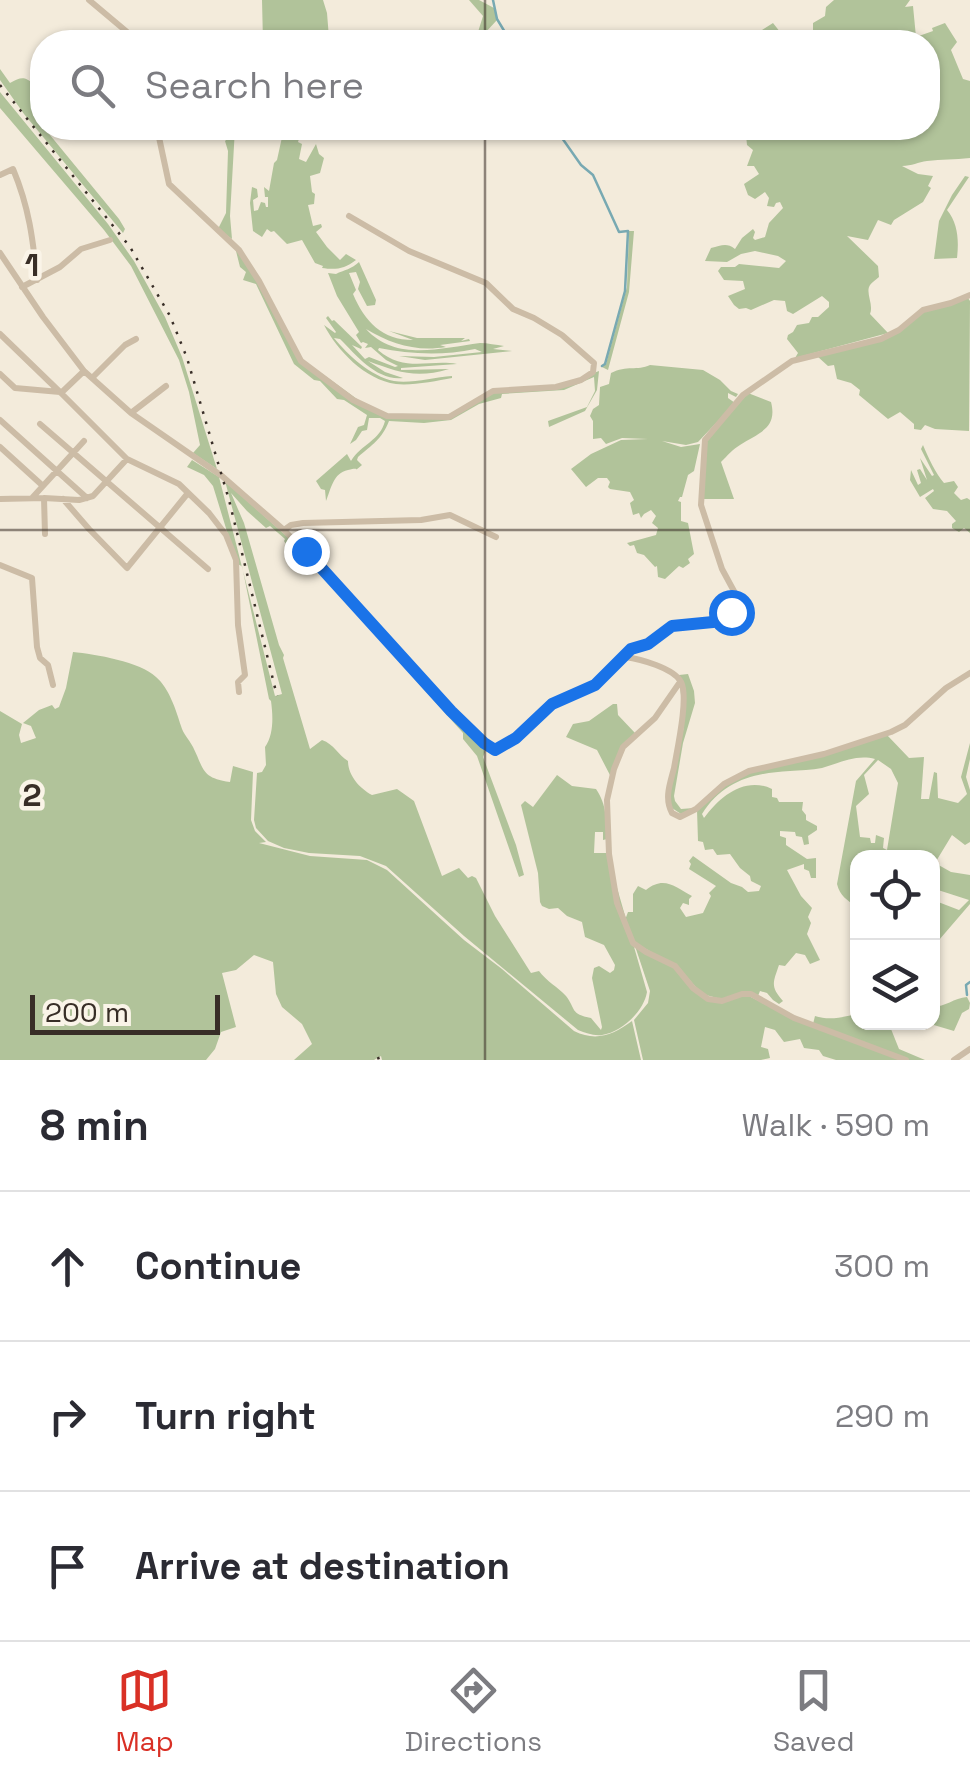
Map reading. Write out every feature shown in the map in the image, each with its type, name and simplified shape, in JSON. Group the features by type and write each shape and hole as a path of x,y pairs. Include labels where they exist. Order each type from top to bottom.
{"street":[{"path":"89,0 125,30"},
{"path":"160,140 169,184 239,250 301,360 353,400 387,416 449,417 492,392 556,387 593,372 594,364 574,344 513,309 486,282 409,251 349,216"},
{"path":"0,175 13,169 26,202 37,280"},
{"path":"22,286 60,267 81,249 110,240"},
{"path":"0,253 84,371 131,413 222,476 284,530 451,711 495,750 516,738 552,704 589,690 631,649 648,644 672,626 713,622 735,607 735,593 722,569 701,505 704,440 743,395 792,361 881,339 923,310 970,295"},
{"path":"0,334 127,459 179,484 219,524 236,560 238,625 245,675 238,682 239,692"},
{"path":"92,378 136,339"},
{"path":"61,393 84,371"},
{"path":"0,374 16,388 61,393"},
{"path":"131,413 166,386"},
{"path":"0,420 87,498"},
{"path":"40,424 208,569"},
{"path":"32,498 84,441"},
{"path":"0,447 43,486"},
{"path":"0,499 87,498 106,484 127,459"},
{"path":"64,499 127,568 188,493"},
{"path":"44,498 45,534"},
{"path":"284,530 303,523 421,520 450,515 496,537"},
{"path":"0,565 32,578 37,647 40,658 48,664 53,685"},
{"path":"625,657 663,668 681,681 681,730 667,799 672,813 680,817 696,810 724,784 749,771 824,754 891,732 970,672"},
{"path":"681,681 655,718 623,747 616,760 608,800 609,854 616,903 633,942 675,966 692,988 708,999 722,1001 752,994 794,1018 906,1060"},
{"path":"954,1060 970,1049"}],"green space":[{"path":"262,0 323,0 328,30 263,30"},
{"path":"469,0 479,0 494,8 497,20 488,30 479,30 483,16"},
{"path":"834,0 910,0 905,7 913,6 915,30 813,30 813,23 825,16 826,7"},
{"path":"945,23 957,42 951,50 963,79 970,81 970,158 902,166 933,176 923,202 891,225 878,220 868,240 847,236 878,266 879,277 869,288 870,314 888,333 795,358 798,353 788,335 797,325 818,317 829,302 822,296 793,314 787,311 785,301 774,300 751,310 734,305 728,296 745,289 743,281 724,280 718,271 721,267 739,264 779,268 786,261 755,251 727,262 705,261 711,248 726,245 735,249 753,229 755,240 765,237 769,223 783,208 780,202 774,207 767,206 769,198 765,192 755,199 748,195 744,184 759,174 754,166 747,166 753,150 746,140 940,140 940,30 932,28"},
{"path":"0,69 10,83 22,78 30,81 30,121 24,114 0,80"},
{"path":"0,92 30,129 30,140 39,140 134,261 182,357 217,469 193,453 200,445 179,360 131,266 0,108"},
{"path":"46,140 54,140 119,219 125,229 123,233"},
{"path":"234,140 232,239 218,229 226,213 225,141"},
{"path":"281,140 299,140 302,144 299,159 306,162 316,144 324,158 320,173 310,176 315,194 314,204 308,205 313,226 321,224 316,232 340,260 346,254 356,260 336,269 322,268 302,240 287,244 274,231 267,229 262,237 253,231 252,187 257,189 258,197 253,200 254,211 261,202 268,207 264,187 269,191"},
{"path":"965,176 969,177 947,210 957,233 957,258 934,259 939,221"},
{"path":"629,231 634,231 629,292 608,370 602,367 627,287"},
{"path":"235,247 257,282 295,354 379,415 445,419 493,393 551,389 599,371 597,390 585,411 549,427 548,421 587,407 595,391 594,377 564,390 502,394 501,398 479,404 451,420 389,421 380,437 358,457 362,465 336,478 326,501 325,490 316,481 347,454 351,461 379,433 385,421 369,418 367,430 350,444 367,415 337,399 320,381 294,364 256,284 243,280 246,272 240,267"},
{"path":"359,262 375,305 367,306 358,289 356,272 349,273 356,290 353,294 376,328 402,339 413,340 389,331 417,338 470,341 440,345 446,347 414,347 394,343 366,329 378,339 405,349 435,349 480,343 512,351 425,360 399,356 482,352 475,349 426,353 379,348 388,357 407,363 457,364 401,368 449,369 417,374 398,371 368,361 403,378 394,378 376,371 334,338 376,375 401,382 452,378 402,384 374,377 344,354 324,325 335,333 326,318 334,320 362,347 352,345 365,359 398,366 361,343 328,273 336,274"},
{"path":"968,298 969,431 925,425 921,430 914,429 914,424 900,412 888,419 859,395 860,390 837,379 834,365 828,366 817,356 882,341 924,311"},
{"path":"650,365 703,370 738,394 736,397 728,393 735,403 698,442 686,445 662,441 681,447 700,444 694,471 688,475 678,501 681,521 688,523 694,554 688,559 690,563 679,566 665,579 658,577 657,566 627,543 656,535 658,528 652,523 656,516 651,510 641,518 639,513 633,515 630,492 610,489 607,478 598,478 586,487 571,469 621,440 648,439 622,438 606,444 601,438 593,439 590,416 599,405 600,387 609,384 611,373"},
{"path":"748,393 771,402 772,418 765,429 721,462 734,499 703,499 706,441"},
{"path":"923,445 944,483 954,481 958,487 954,493 961,500 970,500 970,533 964,528 959,532 952,528 956,521 947,511 933,509 925,498 933,489 920,497 910,480 911,470 918,485 921,483 917,470 920,469 927,480 920,458 934,475 921,449"},
{"path":"192,460 219,477 242,566 237,564 213,486 204,475 187,467"},
{"path":"225,481 301,549 291,552 285,539 270,526 266,528 231,493 244,523 310,749 322,740 326,742 348,761 352,776 372,795 397,789 414,801 442,876 459,868 468,878 476,878 531,973 539,971 566,996 576,1013 591,1018 601,1030 592,978 594,968 599,966 610,973 615,965 604,945 585,937 582,922 558,908 542,906 521,805 525,801 533,807 557,775 572,786 596,789 604,807 607,839 603,840 603,832 595,832 594,853 607,853 647,992 631,1019 602,1035 578,1030 386,866 360,856 284,848 268,841 256,828 257,773 266,765 265,747 272,713 243,571 275,696 282,694"},
{"path":"386,643 477,738 485,752 483,757 524,875 519,877 477,756 463,739 463,733"},
{"path":"73,652 129,663 156,677 168,693 183,732 208,775 230,782 233,766 253,772 251,820 266,842 259,843 310,856 367,860 387,870 574,1031 604,1035 632,1021 641,1060 382,1060 381,1056 374,1060 294,1060 312,1044 302,1024 282,1007 276,994 273,962 254,955 236,970 222,973 236,1027 221,1032 206,1060 0,1060 0,711 22,724 21,743 36,738 31,726 23,723 39,710 52,705 55,709 59,707"},
{"path":"688,674 695,703 674,796 681,809 694,808 681,814 672,808 669,799 684,726 679,675"},
{"path":"617,704 618,715 635,733 621,747 611,777 597,750 566,737 573,724 589,721"},
{"path":"887,735 909,758 924,757 921,799 929,799 934,772 938,798 958,803 967,794 961,777 970,743 966,777 970,790 970,842 965,845 952,835 940,855 940,850 887,850 850,850 850,902 837,884 856,781 875,759 855,758 822,768 776,772 729,786 710,803 702,814 704,818 734,790 752,785 772,789 772,797 779,802 803,802 806,820 817,826 808,836 809,844 804,845 795,832 780,831 780,836 807,859 816,858 816,878 811,878 804,864 787,870 812,908 807,934 820,960 810,964 805,955 796,953 785,966 779,965 774,984 783,1001 779,1004 760,991 758,996 752,993 721,999 702,994 679,968 634,942 625,920 628,912 633,912 633,894 638,886 646,890 658,883 692,896 689,905 683,903 680,908 686,917 703,913 709,893 716,886 689,869 693,856 731,883 748,892 759,891 761,886 751,881 730,854 717,855 713,849 705,850 703,842 698,841 697,810 724,786 749,772","holes":["878,760 891,769 898,783 887,850 883,848 884,838 876,835 875,843 871,843 870,838 860,837 856,806 869,794 864,775"]},
{"path":"940,866 970,875 970,904 940,939 940,903 959,910 969,900 940,891"},
{"path":"635,946 674,967 708,1000 747,995 782,1013 904,1060 836,1060 823,1056 819,1050 804,1048 800,1039 784,1042 775,1030 765,1027 761,1047 768,1049 770,1058 643,1060 634,1020 648,1003 650,991"},
{"path":"967,997 969,1009 962,1013 954,1031 940,1027 940,1006"},
{"path":"850,1015 850,1030 891,1030 899,1049 925,1060 909,1060 813,1024 815,1016"}],"waterway":[{"path":"493,0 504,30"},
{"path":"563,140 593,175 619,232 628,231 625,291 602,366"},
{"path":"967,995 966,985 970,982"}],"railway":[{"path":"0,85 30,122"},
{"path":"44,140 130,247 170,316 187,358 229,500 277,696"}],"route":[{"path":"306,551 451,711 495,750 516,738 552,704 589,690 631,649 648,644 672,626 713,622 731,612"}]}
